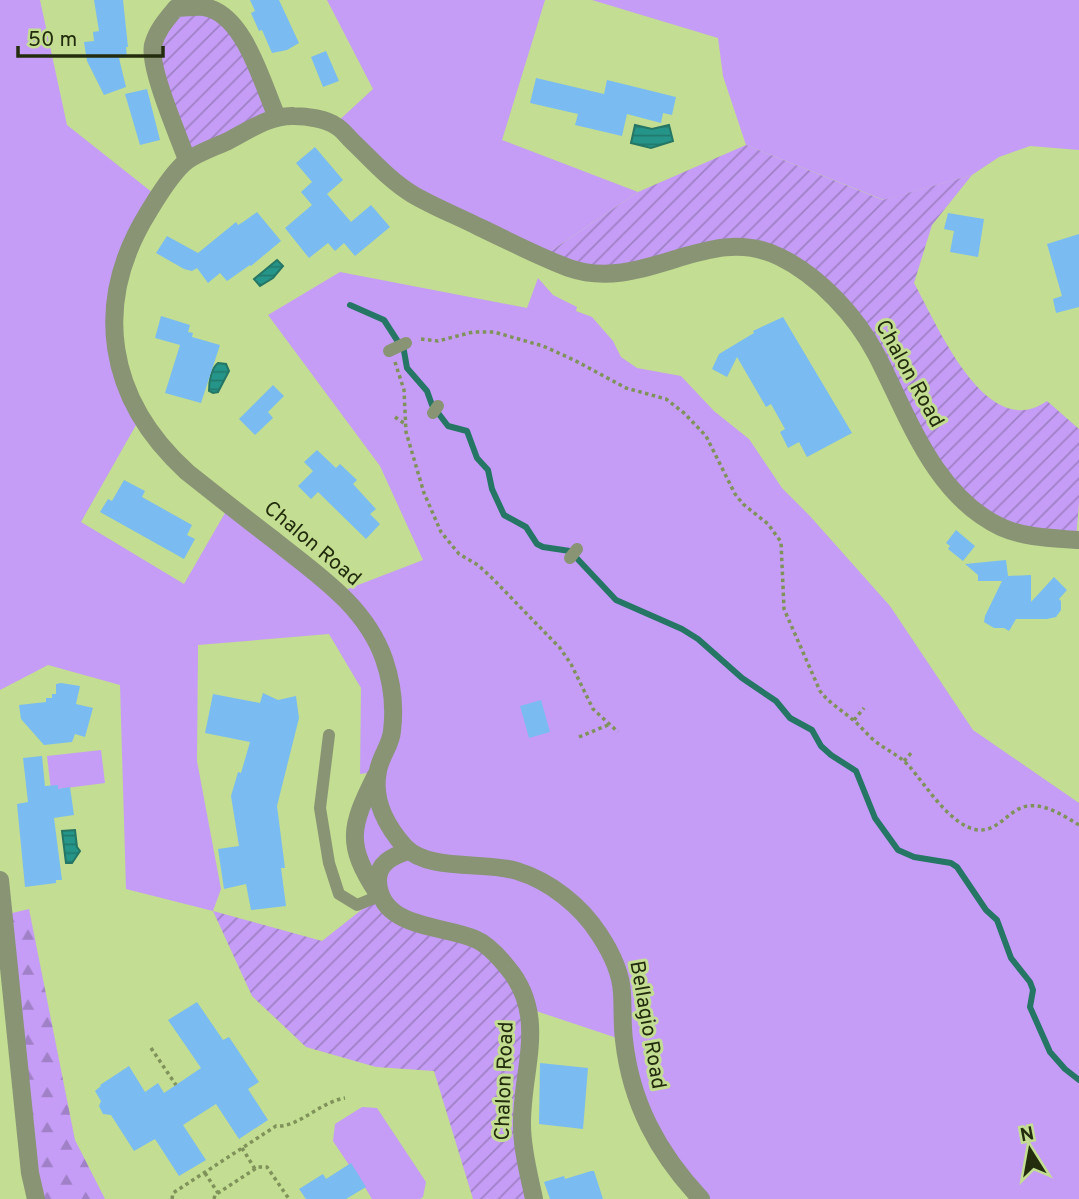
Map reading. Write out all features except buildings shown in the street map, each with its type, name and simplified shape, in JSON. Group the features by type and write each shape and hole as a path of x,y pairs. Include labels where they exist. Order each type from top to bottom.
{"street":[{"path":"187,160 155,69 152,48 159,27 174,4 205,7 228,18 242,35 277,117"},
{"name":"Chalon Road","path":"534,1199 526,1164 522,1125 531,1042 530,1009 519,984 508,967 478,940 460,933 416,924 396,913 379,896 358,862 354,844 355,826 392,734 394,699 383,657 365,624 340,593 163,450 140,418 124,384 114,341 115,308 122,268 135,232 187,160 277,117 297,116 335,124 409,192 542,257 588,273 609,275 633,272 709,249 736,246 761,249 779,256 804,271 850,317 875,350 901,407 927,453 960,497 979,514 1001,528 1045,538 1079,540"},
{"name":"Chalon Road","path":"377,772 383,816 390,830 408,850"},
{"path":"379,896 377,877 382,866 394,855 408,850"},
{"name":"Bellagio Road","path":"408,850 423,858 446,863 516,870 557,890 586,917 599,933 616,963 622,990 624,1040 642,1116 668,1158 701,1199"},
{"path":"0,880 30,1173 36,1199"}],"lane":[{"path":"328,735 320,808 329,863 339,894 358,905 379,896"}],"path":[{"path":"618,732 593,709 560,648 492,578 478,565 459,554 441,531 424,493 405,425 404,390 396,364 396,347 422,339 447,340 472,332 494,332 564,355 626,388 666,399 684,412 706,436 735,494 778,536 783,550 782,595 787,617 826,699 854,720 875,741 904,761 932,797 957,819 976,830 993,827 1016,810 1034,805 1046,807 1079,825"},
{"path":"395,417 405,425"},
{"path":"854,720 864,708"},
{"path":"579,737 608,725"},
{"path":"904,761 913,751"},
{"path":"151,1048 176,1085"},
{"path":"172,1199 173,1193 276,1126 285,1127 311,1115 322,1105 345,1098"},
{"path":"242,1148 255,1169"},
{"path":"214,1199 255,1169 267,1167 289,1199"},
{"path":"205,1172 218,1194"}],"green space":[{"path":"0,0 40,0 67,125 158,197 115,308 140,418 81,522 184,584 229,506 340,592 423,560 380,466 268,315 340,272 527,308 538,278 553,295 577,307 576,311 592,317 613,341 621,357 637,368 681,376 714,411 749,439 782,488 890,606 973,730 1079,803 1079,1199 701,1199 668,1158 623,1040 530,1009 396,913 354,844 376,772 360,774 361,688 329,634 198,645 197,761 221,889 213,911 126,889 120,685 48,665 0,690"},
{"path":"327,0 545,0 502,140 638,192 542,257 435,206 335,124 373,89"},
{"path":"592,0 1079,0 1079,150 1030,146 999,157 972,175 884,200 746,145 723,76 718,38"},
{"path":"176,8 228,18 277,117 187,160 155,69 159,27"},
{"path":"746,145 883,200 972,175 932,225 914,283 950,350 966,374 984,393 1004,406 1025,410 1047,401 1079,429 1076,540 1023,534 960,497 850,317 761,249 633,272 542,257 638,192"},
{"path":"101,750 105,783 51,790 47,756"},
{"path":"379,896 396,913 478,940 530,1009 522,1125 534,1199 473,1199 434,1071 376,1067 306,1047 252,996 213,911 322,941"},
{"path":"29,909 75,1140 105,1199 36,1199 4,915"},
{"path":"362,1107 377,1108 426,1182 423,1197 420,1199 372,1199 351,1164 349,1165 333,1141 335,1124"}],"water":[{"path":"635,125 652,129 669,125 673,141 651,148 631,143"},
{"path":"277,260 283,266 273,278 260,286 254,279"},
{"path":"218,363 226,364 229,371 218,392 213,393 209,391 210,380"},
{"path":"75,830 80,851 72,863 66,863 62,831"}],"waterway":[{"path":"350,305 384,320 404,351 407,368 427,391 432,405 448,426 467,431 477,458 488,470 492,489 504,515 526,527 537,544 570,551 616,600 682,629 698,639 742,678 776,701 790,718 812,730 821,746 856,771 875,818 898,850 914,857 951,863 957,867 986,910 997,920 1011,958 1030,982 1033,990 1030,1007 1050,1052 1079,1080"}]}
